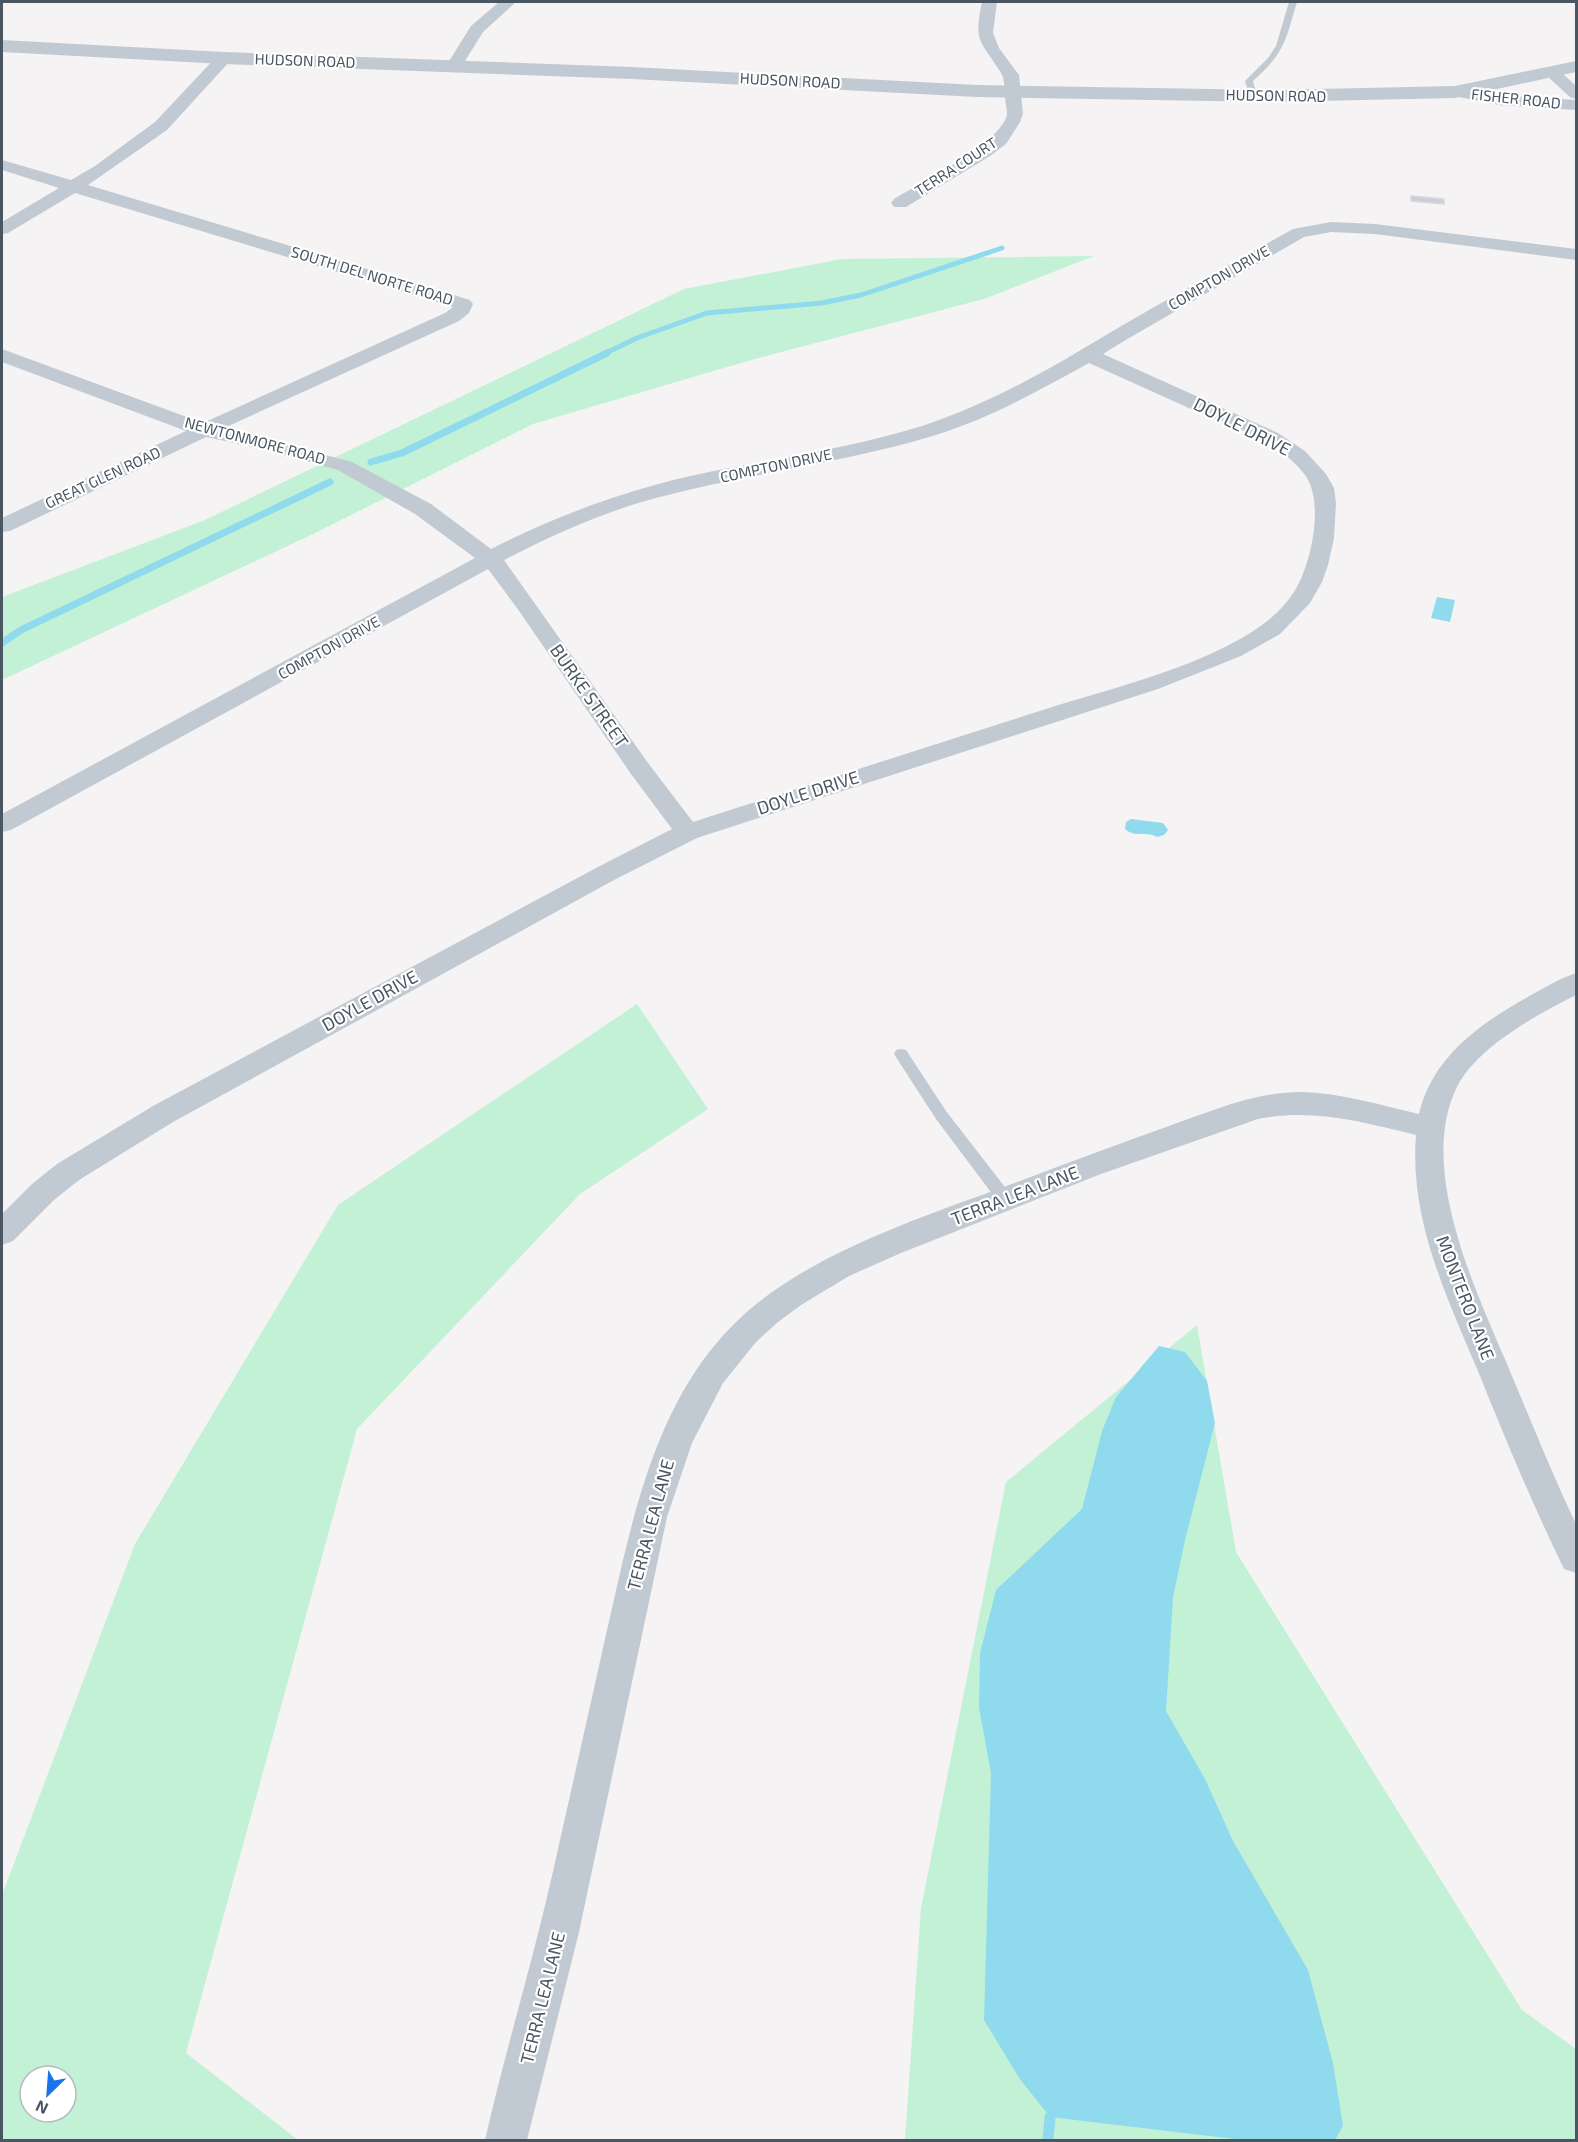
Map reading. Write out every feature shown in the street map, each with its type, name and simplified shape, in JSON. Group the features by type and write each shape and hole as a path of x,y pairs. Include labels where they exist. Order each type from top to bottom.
{"street":[{"path":"454,66 477,29 508,2"},
{"path":"989,2 985,26 987,41 1011,75 1013,92"},
{"name":"HUDSON ROAD","path":"2,46 224,58 454,66 1013,92 1253,96 1353,96 1455,92 1576,68"},
{"path":"2,229 120,158 161,126 224,58"},
{"path":"1554,74 1576,94"},
{"name":"TERRA COURT","path":"900,203 1000,140 1015,114 1013,92"},
{"name":"FISHER ROAD","path":"1455,92 1499,100 1576,105"},
{"name":"SOUTH DEL NORTE ROAD","path":"2,165 463,304 462,309 452,317 204,430"},
{"name":"COMPTON DRIVE","path":"2,824 546,531 606,506 652,493 868,447 929,430 994,405 1090,356 1117,337 1285,239 1314,229 1331,227 1375,229 1576,255"},
{"name":"NEWTONMORE ROAD","path":"2,355 204,430 283,448 345,466 423,509 492,559"},
{"name":"DOYLE DRIVE","path":"2,1233 23,1210 68,1172 163,1114 605,874 688,832 1150,684 1208,662 1273,627 1291,612 1303,597 1313,578 1321,548 1327,502 1318,477 1294,453 1256,430 1090,356"},
{"name":"GREAT GLEN ROAD","path":"2,526 204,430"},
{"name":"BURKE STREET","path":"492,559 524,600 583,690 665,804 688,832"},
{"name":"MONTERO LANE","path":"1576,983 1546,998 1495,1030 1461,1061 1447,1078 1438,1096 1431,1128 1431,1190 1438,1228 1450,1266 1546,1497 1576,1558"},
{"name":"TERRA LEA LANE","path":"506,2140 559,1932 650,1517 670,1452 688,1412 714,1371 744,1334 774,1307 814,1279 876,1249 1245,1110 1280,1104 1337,1107 1431,1128"}],"lane":[{"path":"1253,96 1249,81 1271,60 1280,46 1293,2"},
{"path":"901,1054 941,1115 1005,1200"}],"green space":[{"path":"1094,256 984,299 758,358 533,424 311,535 2,680 2,597 205,520 684,289 842,259"},
{"path":"637,1004 708,1109 580,1194 357,1429 186,2053 298,2140 2,2140 2,1895 135,1544 338,1205"},
{"path":"1197,1325 1236,1552 1522,2010 1576,2049 1576,2140 905,2140 921,1908 1006,1482"}],"water":[{"path":"1437,597 1455,600 1450,622 1431,618"},
{"path":"1131,819 1163,823 1168,830 1164,835 1157,837 1129,832 1125,829 1126,822"},
{"path":"1159,1346 1185,1352 1207,1381 1215,1423 1185,1540 1173,1598 1166,1711 1205,1779 1233,1841 1308,1970 1333,2063 1343,2126 1335,2140 1243,2140 1050,2117 1019,2078 984,2020 991,1773 979,1708 980,1653 996,1590 1082,1509 1102,1431 1116,1397"}],"building":[{"path":"1411,196 1444,199 1444,204 1411,201"}],"waterway":[{"path":"604,354 637,338 707,313 822,303 861,295 1002,248"},
{"path":"371,462 402,453 607,353"},
{"path":"2,643 21,630 330,482"},
{"path":"1048,2140 1050,2117"}]}
